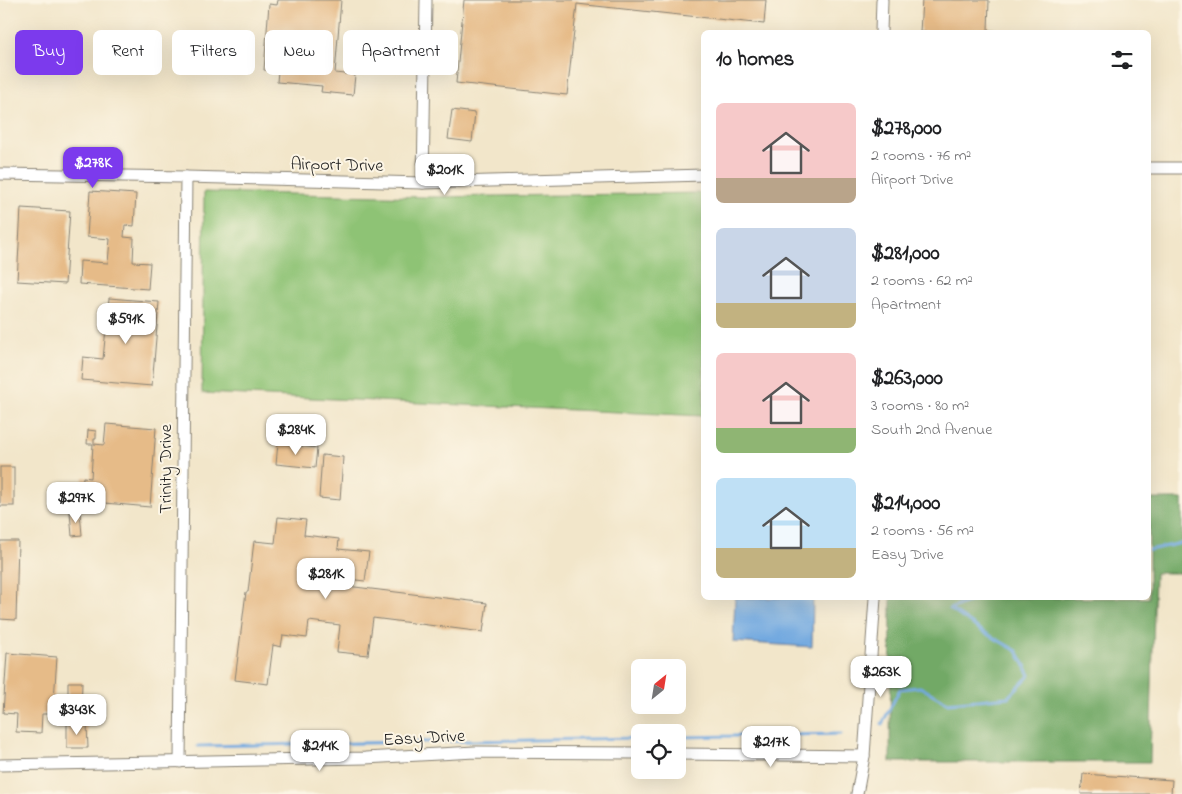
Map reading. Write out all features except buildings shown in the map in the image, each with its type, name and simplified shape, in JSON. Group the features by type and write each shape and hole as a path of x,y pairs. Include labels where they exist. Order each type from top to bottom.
{"street":[{"path":"423,183 426,0"},
{"path":"881,30 882,0"},
{"path":"1151,168 1182,168"},
{"name":"Airport Drive","path":"0,174 423,183 701,174"},
{"name":"Trinity Drive","path":"180,762 186,177"},
{"path":"856,794 864,756 875,600"},
{"name":"Easy Drive","path":"0,765 365,758 475,752 631,753"},
{"path":"686,754 864,756"}],"green space":[{"path":"204,192 428,197 701,193 701,416 202,393"},
{"path":"1151,499 1182,499 1182,573 1155,573 1150,762 890,762 891,600 1151,600"}],"water":[{"path":"735,600 813,600 812,647 733,642"}],"waterway":[{"path":"1151,550 1182,543"},
{"path":"882,724 900,689 920,687 948,703 1008,697 1030,675 1017,651 982,631 950,609 973,600"},
{"path":"686,737 841,734"},
{"path":"198,746 631,738"}]}
